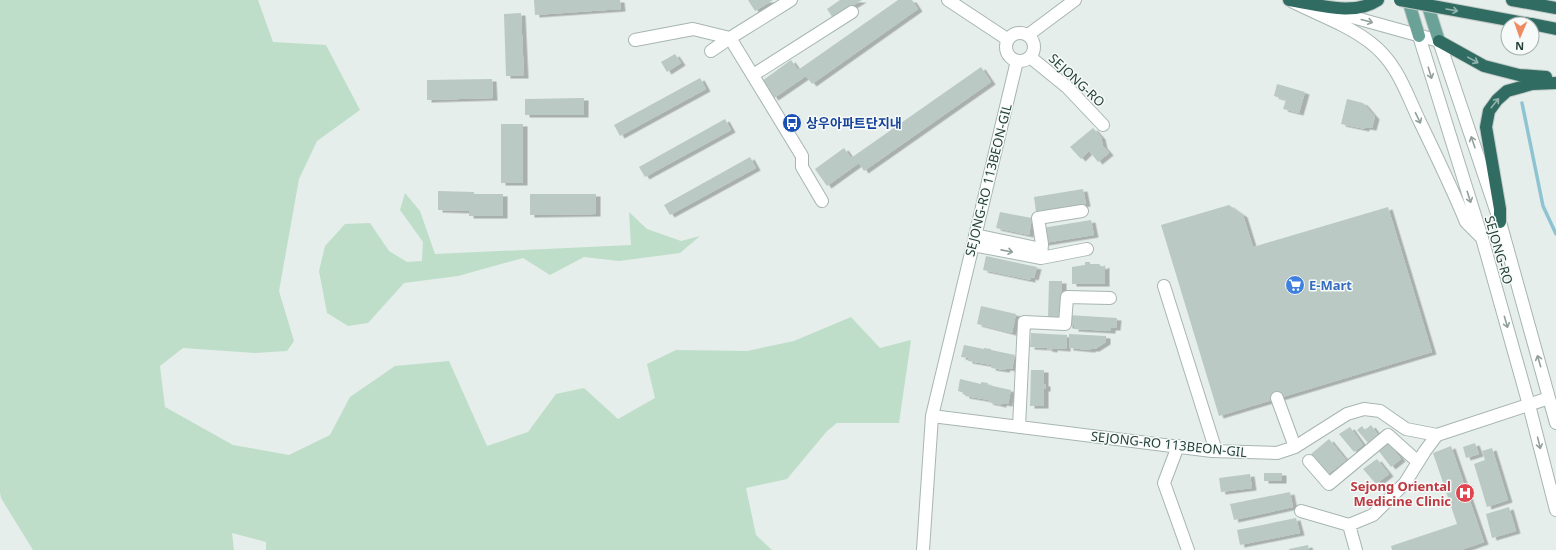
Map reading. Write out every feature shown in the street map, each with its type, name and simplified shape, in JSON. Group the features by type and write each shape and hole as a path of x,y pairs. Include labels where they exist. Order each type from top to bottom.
{"highway":[{"path":"1289,0 1345,8 1362,7 1372,4 1378,0"},
{"path":"1400,0 1500,18"},
{"path":"1512,0 1556,8"},
{"path":"1540,26 1556,29"},
{"path":"1439,42 1484,66 1502,72 1556,78"},
{"path":"1500,222 1500,209 1486,127 1489,111 1497,100 1507,91 1532,84 1556,82"}],"main road":[{"name":"SEJONG-RO","path":"1408,0 1419,36"},
{"path":"1426,0 1439,42"}],"street":[{"path":"711,51 791,0"},
{"path":"948,0 1007,39"},
{"path":"1017,61 1009,57 1006,53 1005,43 1007,39 1015,33 1020,32 1028,35 1074,0"},
{"path":"1289,0 1439,42 1500,222 1556,423"},
{"path":"1289,0 1353,31 1372,44 1388,59 1399,75 1466,222 1482,238"},
{"path":"753,74 852,12"},
{"path":"635,40 693,29 730,38 802,156 802,167 822,201"},
{"name":"SEJONG-RO","path":"1017,61 1022,62 1030,57 1034,48 1032,39 1028,35"},
{"name":"SEJONG-RO","path":"1419,36 1482,238 1530,405 1556,510"},
{"name":"SEJONG-RO","path":"1030,57 1067,87 1103,125"},
{"name":"SEJONG-RO 113BEON-GIL","path":"923,550 932,416 1017,61"},
{"path":"1041,254 1038,218 1082,211"},
{"path":"974,240 1041,254 1087,249"},
{"path":"1164,286 1216,451"},
{"path":"1018,426 1024,322 1065,324 1067,297 1110,298"},
{"path":"1277,398 1295,447"},
{"path":"1301,511 1349,525 1373,515 1405,483 1437,435 1549,398"},
{"name":"SEJONG-RO 113BEON-GIL","path":"932,416 1216,451 1277,453 1295,447 1347,414 1364,409 1380,411 1406,428 1437,435"},
{"path":"1309,460 1328,484 1388,435 1418,462"},
{"path":"1178,446 1164,483 1188,550"},
{"path":"1349,525 1356,550"}],"green space":[{"path":"0,0 258,0 273,42 326,45 360,110 317,141 299,179 279,291 294,341 287,351 255,353 183,348 160,366 165,407 233,445 289,455 330,435 350,397 395,366 449,361 487,446 528,432 556,394 584,388 618,419 655,398 647,364 676,350 747,351 794,341 851,317 880,348 911,340 899,423 837,423 827,431 787,479 746,488 756,535 772,550 266,550 266,542 232,533 234,550 33,550 1,498 0,492"},
{"path":"405,193 420,211 435,254 631,245 629,212 647,229 681,241 700,236 680,253 619,261 584,257 550,275 523,258 458,276 404,283 368,323 348,326 327,313 319,271 325,246 345,224 370,223 389,251 407,262 422,261 423,242 400,210"}],"building":[{"path":"534,0 620,0 621,9 535,15"},
{"path":"748,0 773,0 755,11"},
{"path":"840,0 862,0 833,18 827,9"},
{"path":"898,0 912,0 918,9 812,84 806,76 774,98 762,81 791,60 798,70"},
{"path":"521,13 524,76 506,76 504,14"},
{"path":"675,54 681,63 667,72 661,62"},
{"path":"981,67 991,82 864,171 859,163 827,186 815,169 844,148 851,158"},
{"path":"700,78 706,89 620,136 614,125"},
{"path":"492,79 493,98 427,100 427,80"},
{"path":"1277,84 1305,92 1299,113 1283,109 1286,100 1274,96"},
{"path":"584,98 584,115 525,115 525,99"},
{"path":"1347,99 1363,103 1375,117 1372,128 1365,127 1365,129 1341,124"},
{"path":"725,119 731,130 645,177 639,167"},
{"path":"501,124 523,124 523,183 501,183"},
{"path":"1093,128 1101,137 1103,146 1109,153 1098,162 1089,151 1081,159 1070,147"},
{"path":"750,157 756,168 670,215 664,205"},
{"path":"1083,189 1086,204 1036,212 1034,197"},
{"path":"438,191 474,192 474,194 503,194 503,216 469,216 469,211 438,210"},
{"path":"530,194 596,194 596,214 530,215"},
{"name":"E-Mart","path":"1229,205 1243,215 1253,247 1388,207 1432,352 1219,416 1161,225"},
{"path":"1000,212 1032,218 1029,235 996,228"},
{"path":"1091,220 1094,235 1044,243 1042,228"},
{"path":"986,256 1037,267 1034,278 1031,277 1031,280 983,270"},
{"path":"1085,262 1090,262 1090,264 1099,264 1102,267 1105,265 1105,284 1072,284 1072,267 1085,265"},
{"path":"1049,281 1062,281 1062,318 1048,318"},
{"path":"981,306 1016,314 1012,333 977,324"},
{"path":"1068,315 1117,318 1116,328 1111,328 1111,331 1074,329 1074,326 1068,326"},
{"path":"1031,333 1067,335 1066,349 1053,348 1053,350 1047,349 1048,348 1030,347"},
{"path":"1069,334 1106,336 1106,342 1091,350 1069,348"},
{"path":"964,345 991,349 1015,355 1012,369 1006,368 1005,370 991,368 992,365 968,361 968,358 961,357"},
{"path":"1031,370 1044,370 1044,384 1046,384 1046,389 1044,389 1044,406 1030,406"},
{"path":"960,379 981,384 981,382 988,383 988,385 1011,390 1008,404 1002,403 1002,405 988,402 989,400 965,396 965,393 958,391"},
{"path":"1371,425 1378,435 1368,443 1357,430 1362,426 1365,430"},
{"path":"1350,427 1363,445 1354,452 1339,434"},
{"path":"1329,439 1346,460 1327,475 1311,454"},
{"path":"1388,442 1401,459 1391,467 1378,450"},
{"path":"1475,443 1479,454 1466,458 1463,447"},
{"path":"1451,446 1484,542 1461,550 1392,550 1391,546 1457,524 1433,453"},
{"path":"1492,448 1508,500 1487,507 1474,464 1485,460 1482,451"},
{"path":"1377,459 1389,474 1376,484 1363,469"},
{"path":"1264,473 1282,473 1282,481 1264,481"},
{"path":"1250,474 1252,488 1221,492 1219,478"},
{"path":"1290,492 1293,507 1234,520 1230,504"},
{"path":"1509,507 1516,531 1492,538 1486,514"},
{"path":"1296,518 1300,533 1240,545 1237,530"},
{"path":"1308,545 1309,550 1289,550 1289,549"}],"waterway":[{"path":"1522,103 1543,206 1556,234"}],"place":[{"name":"상우아파트단지내","path":"792,123"},
{"name":"E-Mart","path":"1295,285"},
{"name":"Sejong Oriental Medicine Clinic","path":"1465,493"}]}
